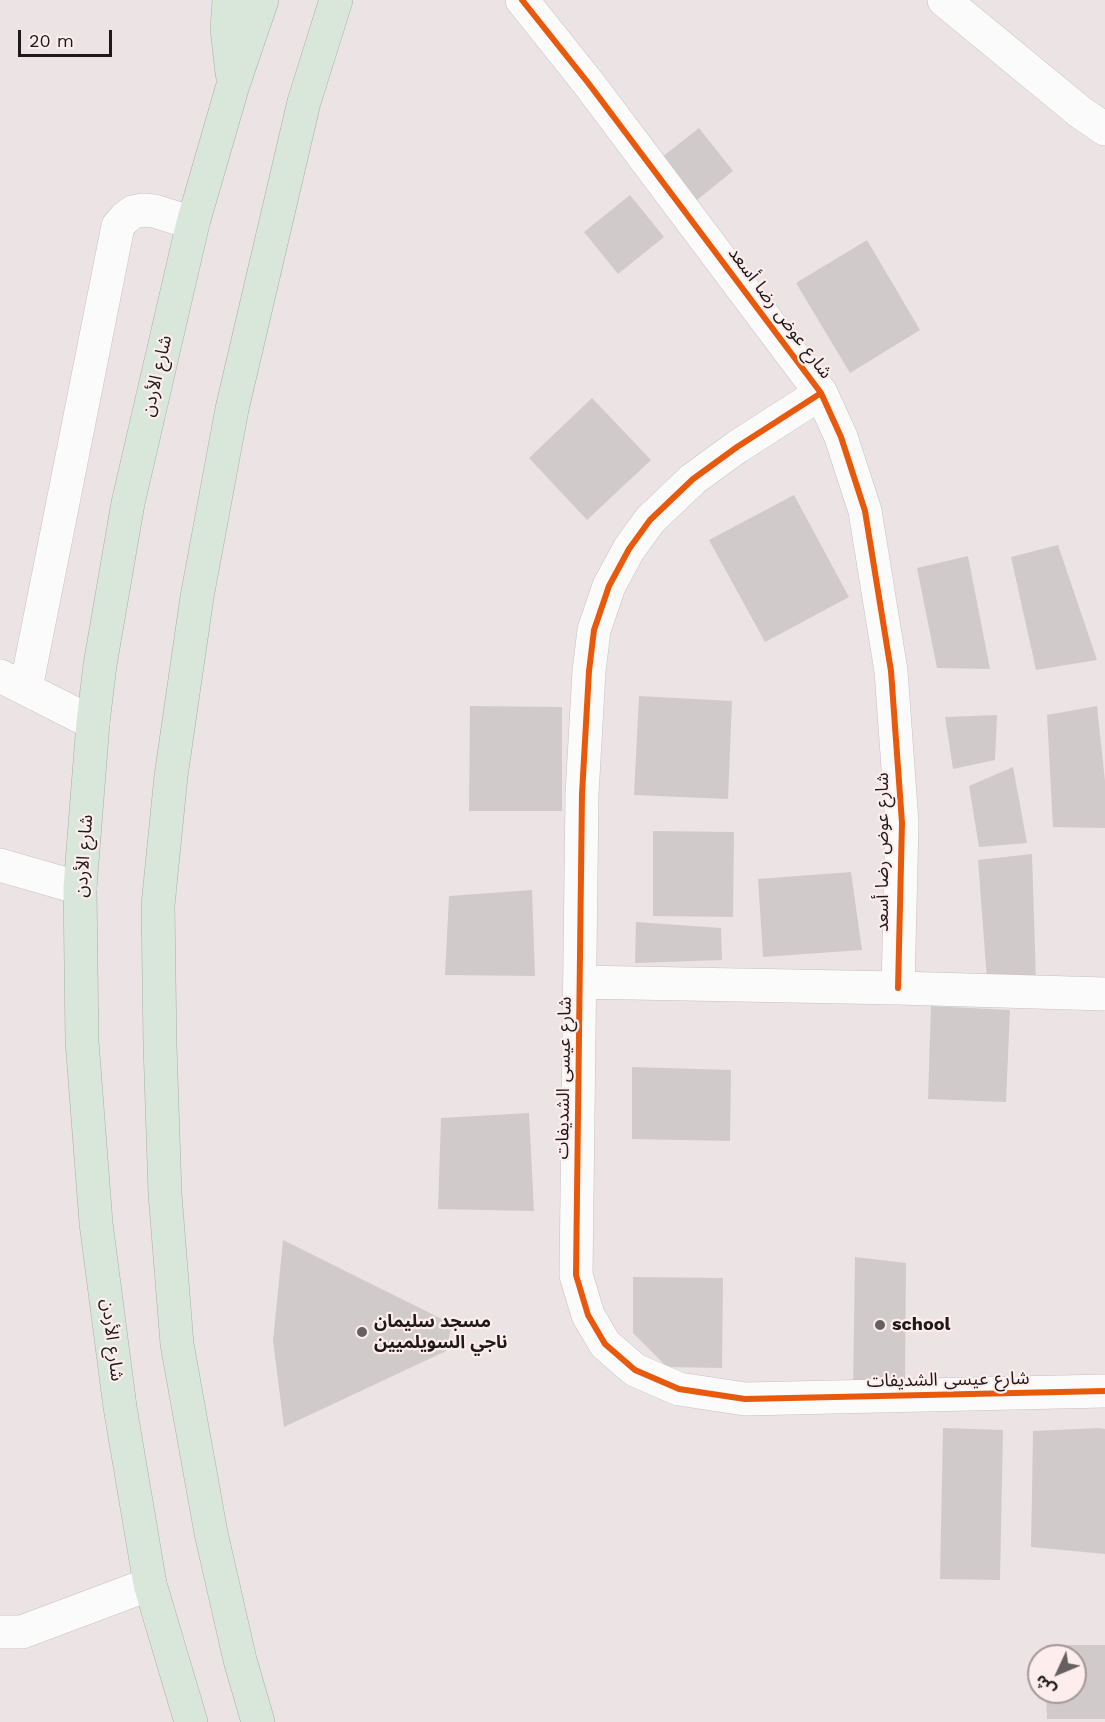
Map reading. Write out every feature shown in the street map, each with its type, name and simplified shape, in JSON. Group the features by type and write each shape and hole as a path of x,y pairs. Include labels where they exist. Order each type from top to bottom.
{"highway":[{"path":"229,0 227,29 233,85"},
{"name":"شارع الأردن","path":"191,1722 150,1584 120,1407 96,1223 82,1041 80,888 100,665 128,504 192,223 233,85 262,0"},
{"path":"258,1722 240,1660 211,1533 177,1344 165,1194 158,905 171,776 198,597 232,409 304,102 336,0"}],"street":[{"name":"شارع عوض رضا أسعد","path":"522,0 596,93 821,393 841,436 865,511 891,671 902,823 898,988"},
{"path":"944,0 1080,112 1105,129"},
{"path":"93,723 13,682 118,226 133,212 143,210 192,223"},
{"name":"شارع عيسى الشديفات","path":"821,393 736,447 693,479 650,520 629,549 609,586 594,630 589,671 582,794 576,1275 588,1315 605,1344 634,1370 679,1389 745,1400 1105,1391"},
{"path":"0,865 80,888"},
{"path":"580,982 1105,994"},
{"path":"0,1632 22,1632 150,1584"}],"building":[{"path":"699,128 733,171 692,204 657,161"},
{"path":"630,195 664,237 618,274 584,232"},
{"path":"867,240 920,330 850,373 796,283"},
{"path":"592,398 651,460 587,520 529,458"},
{"path":"794,495 849,597 765,642 709,540"},
{"path":"1058,545 1097,660 1036,670 1011,557"},
{"path":"968,556 990,669 937,668 917,568"},
{"path":"639,696 732,701 728,799 634,795"},
{"path":"470,706 562,707 562,811 469,811"},
{"path":"1097,706 1105,781 1105,828 1053,827 1047,715"},
{"path":"997,715 995,760 953,769 945,717"},
{"path":"1013,767 1027,843 979,847 969,786"},
{"path":"653,831 734,832 733,917 653,916"},
{"path":"1032,854 1036,981 987,980 978,860"},
{"path":"851,872 862,950 763,957 758,879"},
{"path":"532,890 535,976 445,975 449,896"},
{"path":"636,922 721,928 722,960 635,963"},
{"path":"931,1006 1010,1010 1006,1102 928,1099"},
{"path":"632,1067 731,1070 730,1141 632,1139"},
{"path":"529,1113 534,1211 438,1209 441,1118"},
{"name":"مسجد سليمان ناجي السويلميين","path":"283,1240 452,1324 446,1351 284,1427 273,1341"},
{"name":"school","path":"855,1257 906,1263 905,1386 853,1390"},
{"path":"633,1277 723,1278 722,1368 667,1367 633,1333"},
{"path":"943,1428 1003,1430 1000,1580 940,1579"},
{"path":"1105,1429 1105,1554 1031,1547 1033,1431"},
{"path":"1087,1645 1105,1645 1105,1719 1047,1719 1046,1704 1087,1704"}],"cycle path":[{"path":"522,0 589,84 821,393 841,437 865,511 891,671 902,823 898,988"},
{"path":"821,393 737,447 693,479 650,520 629,549 609,586 594,630 589,671 582,794 576,1275 588,1315 605,1344 635,1370 679,1389 745,1399 1105,1391"}],"place":[{"name":"school","path":"880,1325"},
{"name":"مسجد سليمان ناجي السويلميين","path":"362,1332"}]}
